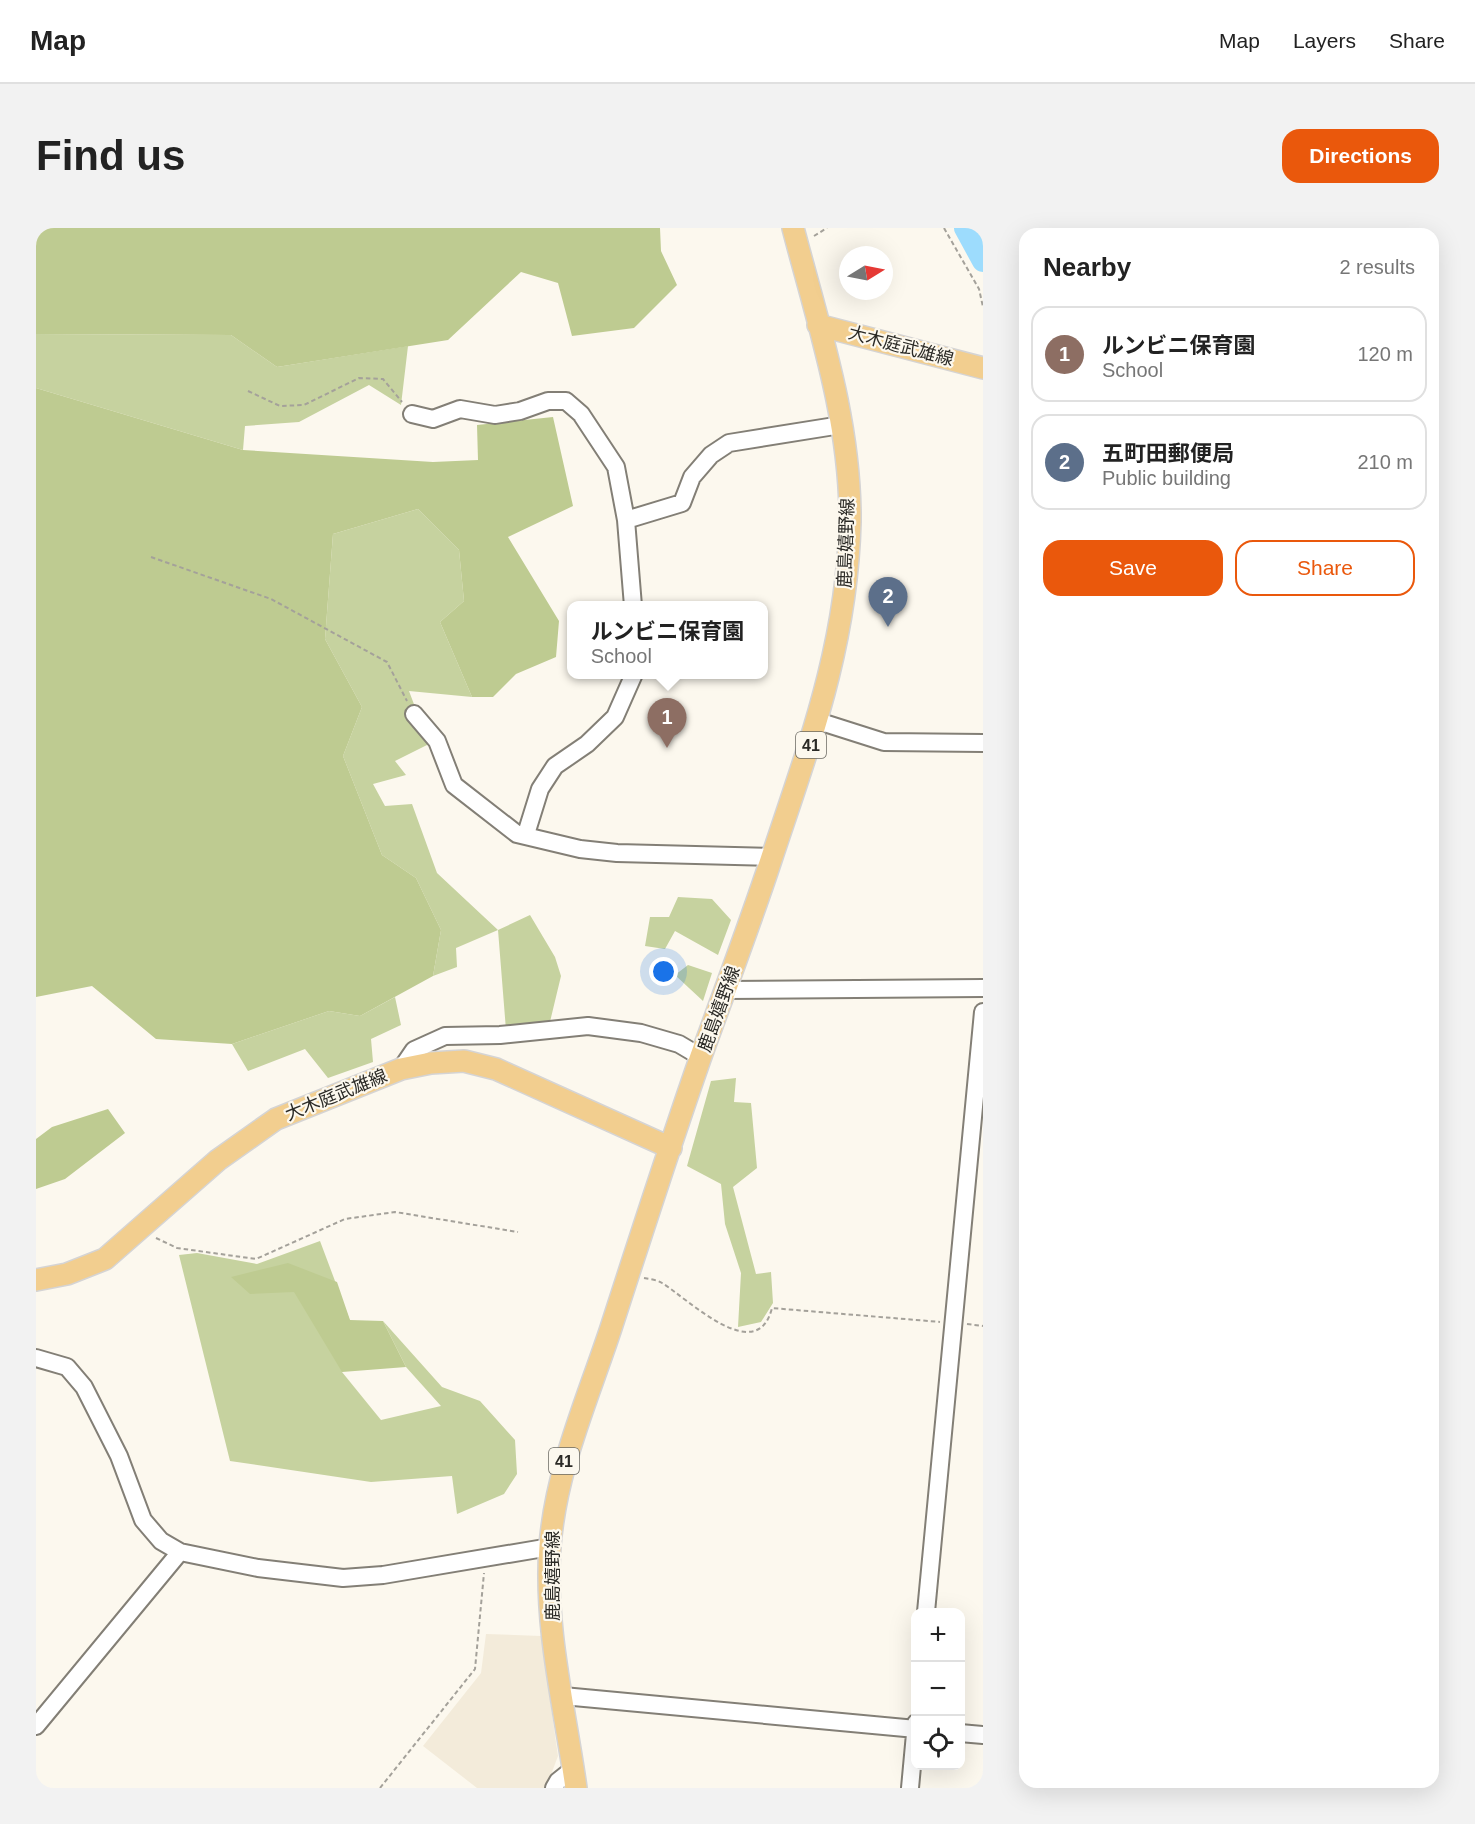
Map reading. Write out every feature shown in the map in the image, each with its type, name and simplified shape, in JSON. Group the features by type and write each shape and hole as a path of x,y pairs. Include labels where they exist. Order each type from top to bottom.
{"main road":[{"name":"鹿島嬉野線","path":"575,1778 555,1653 550,1547 565,1458 818,721 837,649 850,522 848,469 838,396 793,228"},
{"name":"大木庭武雄線","path":"818,325 983,368"},
{"name":"大木庭武雄線","path":"36,1280 89,1267 105,1259 218,1160 276,1119 401,1069 431,1063 464,1062 496,1069 670,1148"}],"street":[{"path":"412,414 433,419 460,409 495,416 520,411 548,401 566,401 581,414 616,467 626,519 633,601"},
{"path":"626,519 682,503 692,477 711,455 729,443 841,425"},
{"path":"526,834 540,789 555,766 587,744 615,717 632,679"},
{"path":"414,714 437,741 454,785 517,834 526,834 580,849 617,854 772,857"},
{"path":"818,721 884,742 983,742"},
{"path":"726,990 983,988"},
{"path":"926,1608 983,1012"},
{"path":"401,1069 414,1050 445,1036 500,1035 588,1026 641,1034 679,1044 701,1057"},
{"path":"36,1358 67,1367 84,1387 119,1456 143,1520 161,1541 180,1552 258,1568 343,1578 383,1575 485,1556 550,1547"},
{"path":"36,1726 180,1552"},
{"path":"562,1696 911,1729"},
{"path":"965,1733 983,1735"},
{"path":"910,1788 912,1770"},
{"path":"554,1788 558,1781 575,1778"}],"path":[{"path":"944,228 979,289 983,307"},
{"path":"248,392 280,406 304,405 359,378 383,380 412,414"},
{"path":"151,556 271,599 387,662 414,714"},
{"path":"140,1230 177,1248 256,1259 345,1219 395,1212 519,1232"},
{"path":"627,1273 661,1282 717,1324 749,1331 760,1328 769,1320 772,1308 983,1326"},
{"path":"380,1788 475,1669 485,1556"}],"shaded area":[{"path":"486,1634 541,1636 558,1756 546,1788 477,1788 423,1746 481,1673"}],"green space":[{"path":"36,228 660,228 661,251 677,285 634,328 572,336 558,283 521,272 448,340 277,367 231,335 36,334"},
{"path":"36,334 231,335 277,367 408,346 401,405 369,385 299,422 245,426 243,450 36,388"},
{"path":"36,388 243,450 433,462 478,460 477,425 553,417 573,506 508,537 559,621 556,657 516,674 493,697 472,697 440,622 464,601 459,550 418,509 333,534 325,639 362,707 343,756 382,855 416,878 441,930 433,976 360,1016 329,1011 232,1044 156,1039 92,986 36,997"},
{"path":"418,509 459,550 464,601 440,622 472,697 409,691 429,744 395,761 406,775 373,784 385,806 412,804 437,873 498,930 456,948 457,967 433,976 441,930 416,878 382,855 343,756 362,707 325,639 333,534"},
{"path":"678,897 712,899 731,920 718,955 675,931 665,949 645,946 650,917 669,917"},
{"path":"530,915 555,957 561,976 549,1026 506,1030 498,930"},
{"path":"688,965 712,973 703,1001 675,975"},
{"path":"395,997 401,1025 371,1039 373,1062 328,1078 305,1049 248,1071 232,1044 329,1011 360,1016"},
{"path":"736,1078 734,1102 751,1103 757,1168 733,1187 756,1274 771,1272 773,1303 761,1322 738,1327 741,1273 725,1224 721,1184 687,1166 711,1081"},
{"path":"108,1109 125,1133 65,1179 36,1189 36,1139 52,1127"},
{"path":"320,1241 350,1321 342,1372 381,1420 441,1406 406,1367 383,1321 442,1387 480,1401 515,1440 517,1474 504,1494 457,1514 452,1476 371,1482 230,1461 179,1255 197,1253 257,1264"},
{"path":"288,1263 337,1282 350,1320 383,1321 406,1367 342,1372 294,1292 250,1294 231,1277"}],"waterway":[{"path":"965,228 983,261"}],"place":[{"name":"五町田郵便局","path":"888,627"},
{"name":"ルンビニ保育園","path":"667,748"}]}
